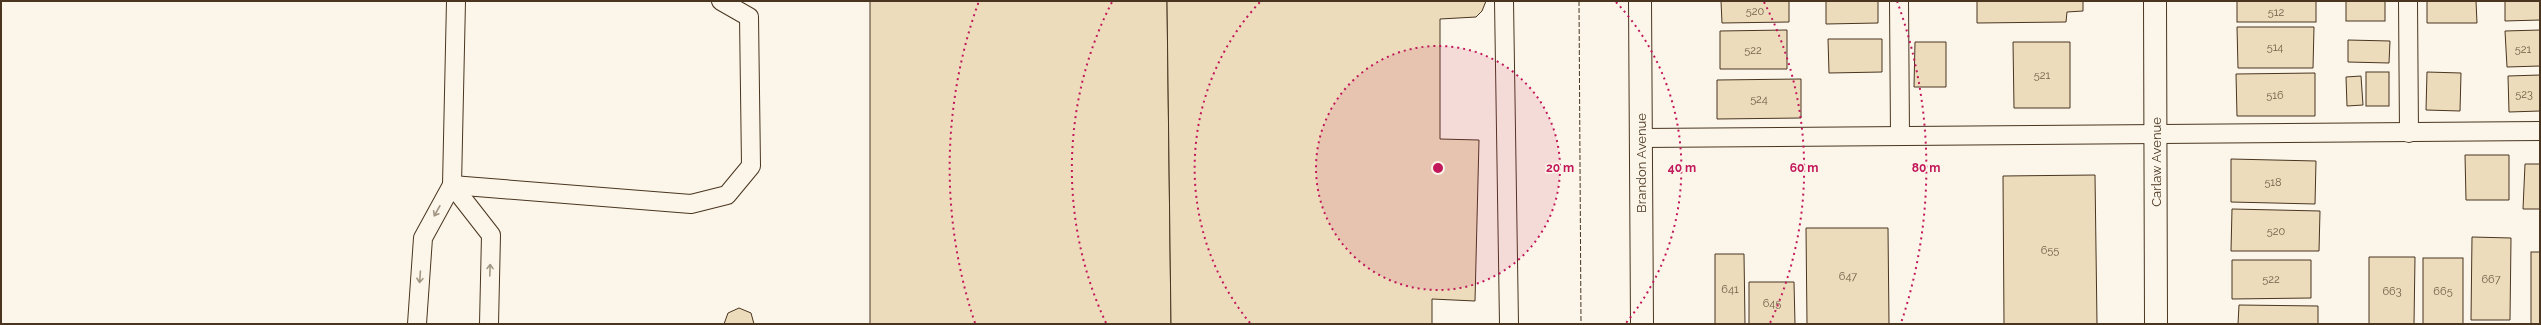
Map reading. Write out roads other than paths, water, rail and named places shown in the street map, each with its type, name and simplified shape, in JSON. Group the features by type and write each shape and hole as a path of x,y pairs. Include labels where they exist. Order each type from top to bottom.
{"street":[{"name":"Brandon Avenue","path":"1640,1 1642,324"},
{"name":"Carlaw Avenue","path":"2155,1 2156,324"}],"lane":[{"path":"417,324 423,238 452,185 456,1"},
{"path":"452,185 690,204 728,195 751,166 748,17 721,1"},
{"path":"1504,1 1509,324"},
{"path":"1899,1 1900,136"},
{"path":"2408,1 2409,133"},
{"path":"1641,138 2540,131"},
{"path":"452,185 491,234 487,319"}]}
